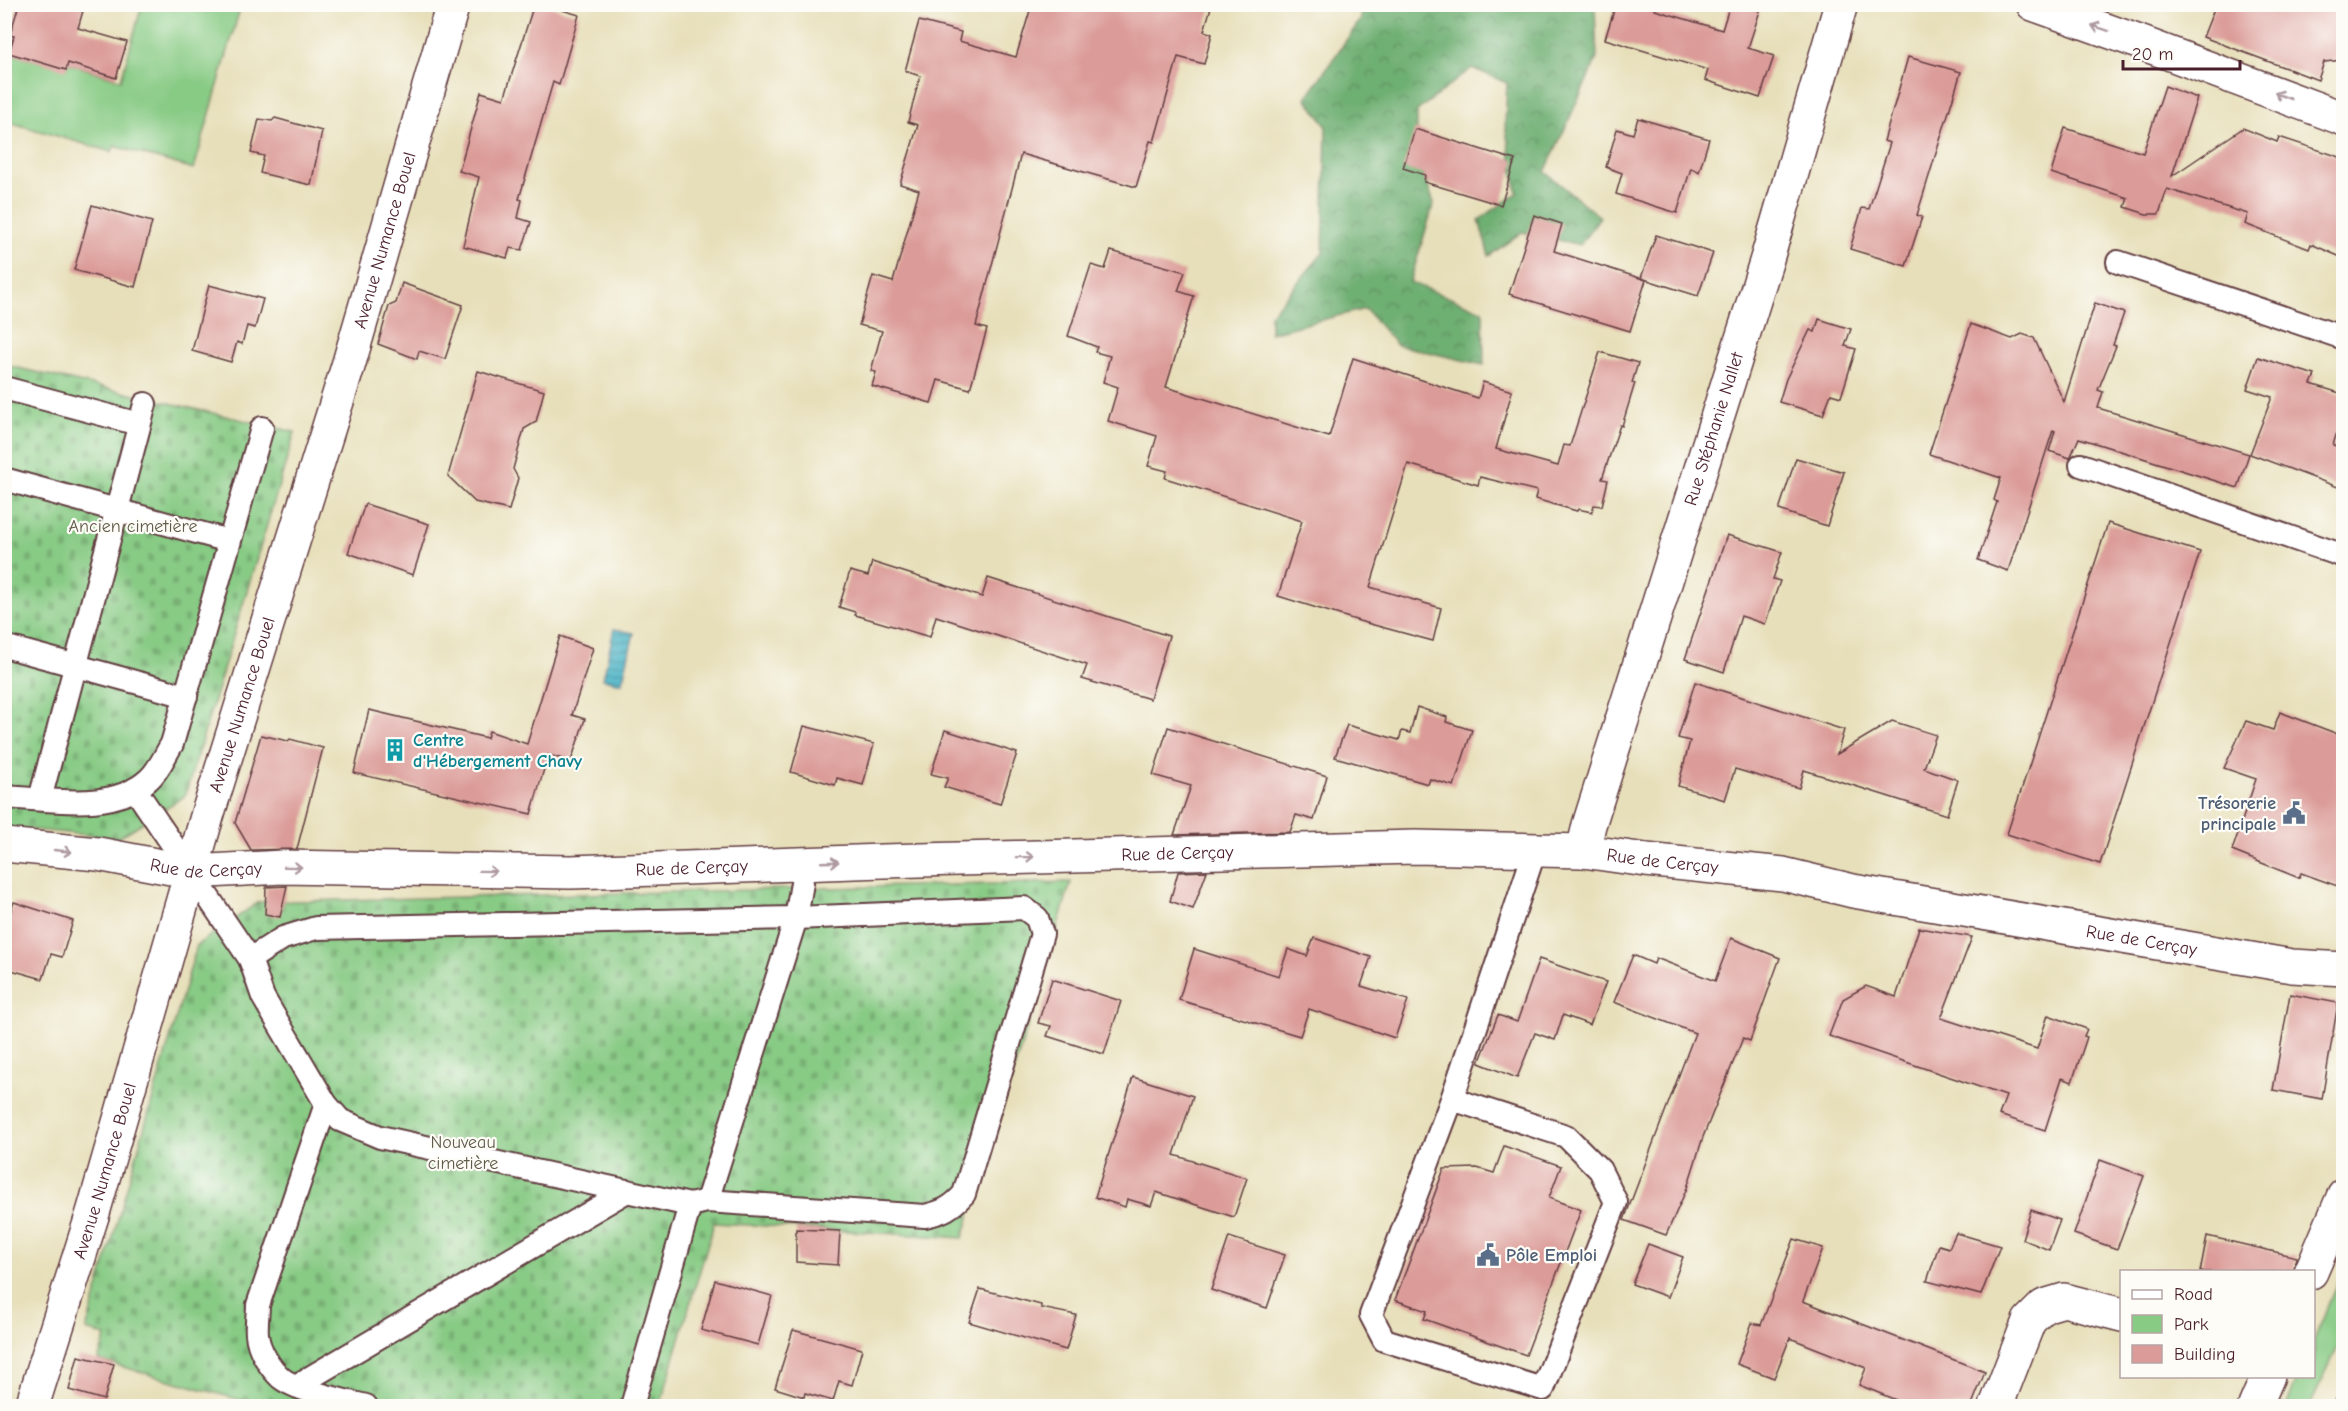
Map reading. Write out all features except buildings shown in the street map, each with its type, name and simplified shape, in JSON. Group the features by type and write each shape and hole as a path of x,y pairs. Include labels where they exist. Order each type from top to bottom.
{"street":[{"name":"Avenue Numance Bouel","path":"32,1407 93,1213 208,813 349,363 453,4"},
{"name":"Rue Stéphanie Nallet","path":"1583,851 1592,814 1767,259 1841,4"},
{"path":"2034,4 2343,118"},
{"name":"Rue de Cerçay","path":"4,844 98,854 192,872 282,867 571,872 872,861 1364,848 1583,851 1784,874 1853,891 2270,962 2320,969 2343,969"},
{"path":"2313,1270 2343,1195"},
{"path":"1996,1407 2029,1321 2044,1306 2064,1300 2120,1315"},
{"path":"2255,1407 2268,1378"}],"lane":[{"path":"2118,262 2343,338"},
{"path":"4,388 142,414 40,799"},
{"path":"4,797 93,801 118,796 135,789 150,778 172,744 262,428"},
{"path":"2081,465 2343,556"},
{"path":"4,479 229,541"},
{"path":"4,646 186,696"},
{"path":"135,789 250,959 263,998 326,1104 340,1120 380,1137 627,1191 698,1203 925,1216 943,1212 953,1206 964,1194 1042,934 1037,918 1024,908 796,918 316,928 283,938 250,959"},
{"path":"1452,1098 1566,1136 1600,1170 1616,1202 1544,1389 1384,1340 1371,1315 1452,1098 1535,850"},
{"path":"632,1407 698,1203 796,918 802,884"},
{"path":"326,1104 258,1305 257,1332 259,1345 282,1379 296,1386 366,1407"},
{"path":"296,1386 627,1191"}],"green space":[{"path":"142,5 241,5 194,169 114,146 112,152 5,121 4,64 9,53 66,69 68,63 121,80"},
{"path":"1362,5 1595,5 1597,58 1545,172 1600,217 1580,245 1522,232 1489,256 1479,220 1517,193 1505,125 1507,83 1472,68 1417,111 1417,157 1434,203 1410,282 1483,311 1484,365 1397,345 1365,309 1270,333 1270,315 1323,253 1326,125 1306,98 1361,19"},
{"name":"Ancien cimetière","path":"5,365 295,432 185,796 118,838 5,827"},
{"name":"Nouveau cimetière","path":"1071,882 963,1238 714,1223 660,1406 262,1406 98,1360 106,1336 86,1330 197,945 259,902"},
{"path":"2343,1268 2343,1336 2310,1406 2286,1406 2298,1378 2315,1378 2315,1338"}],"water":[{"path":"614,629 634,633 622,683 603,679"}],"railway":[{"path":"2336,1406 2344,1388"}],"place":[{"name":"Centre d'Hébergement Chavy","path":"395,750"},
{"name":"Trésorerie principale","path":"2294,813"},
{"name":"Pôle Emploi","path":"1488,1255"}]}
